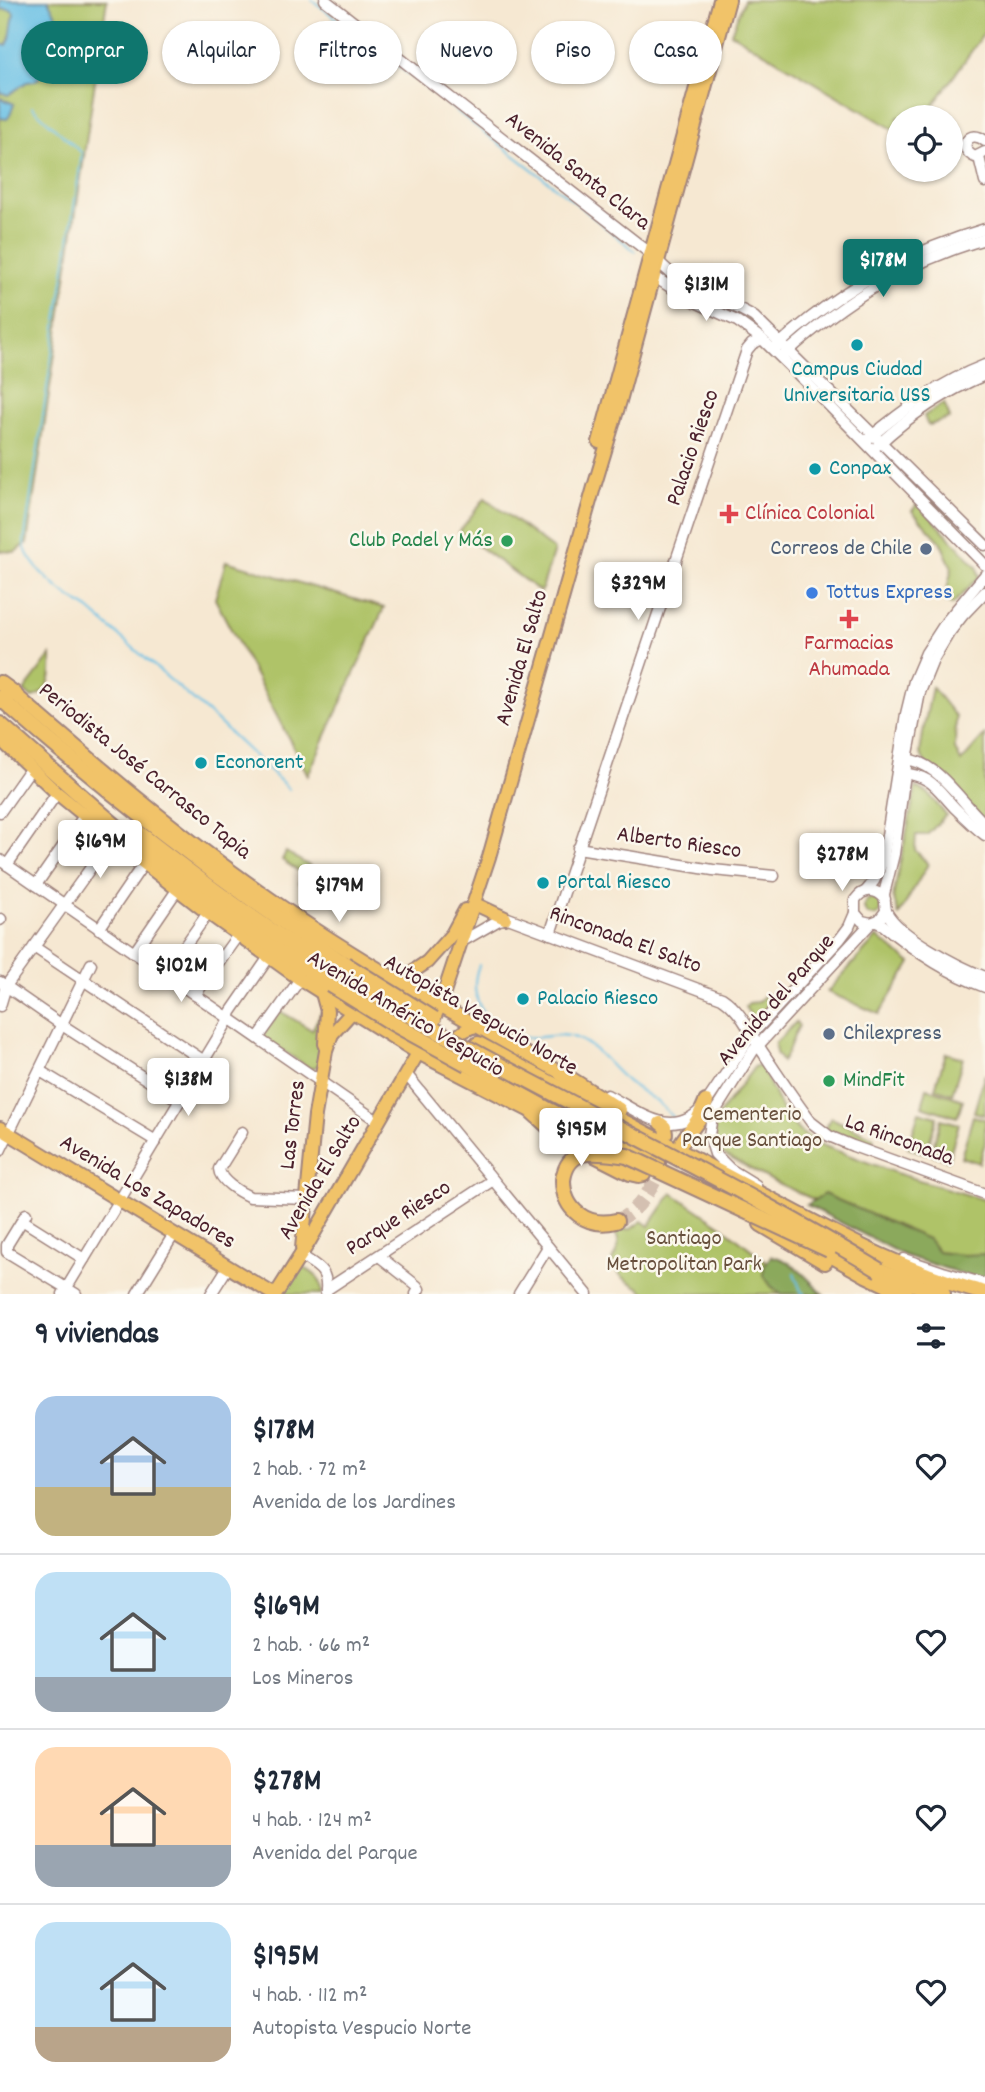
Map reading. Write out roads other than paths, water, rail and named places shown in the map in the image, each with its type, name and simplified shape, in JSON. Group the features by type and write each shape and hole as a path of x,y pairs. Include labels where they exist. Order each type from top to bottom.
{"highway":[{"path":"0,682 15,694"},
{"name":"Autopista Vespucio Norte","path":"0,698 79,766 268,911 394,1024 524,1097 699,1183 866,1275 906,1294"},
{"name":"Autopista Vespucio Norte","path":"0,724 33,761 169,870 265,941 337,973 389,992 574,1097 883,1258 937,1279 985,1293"},
{"path":"337,973 473,1051 722,1180 879,1270"},
{"path":"561,1073 651,1128 694,1158"},
{"path":"484,1086 595,1133"},
{"path":"671,1134 698,1120 711,1105"},
{"path":"537,1114 839,1255 943,1294"},
{"path":"671,1134 694,1116"},
{"path":"616,1221 595,1222 577,1213 566,1199 563,1180 568,1165 582,1153 627,1156"},
{"path":"723,1203 832,1265 895,1294"}],"main road":[{"name":"Avenida El Salto","path":"655,258 677,154 720,0"},
{"name":"Avenida El Salto","path":"352,1012 428,962 458,924 472,891 729,0"},
{"name":"Avenida El Salto","path":"274,1294 301,1254 379,1122 418,1053 440,1005 475,904 621,401 650,274"},
{"name":"Periodista José Carrasco Tapia","path":"15,694 111,778 289,913 337,973 400,981 440,1005"},
{"name":"Avenida Américo Vespucio","path":"2,744 33,761 57,793 177,890 300,979 337,973 352,1012 418,1053 537,1114 552,1132 575,1146 630,1174 644,1175"},
{"path":"475,904 505,918"},
{"path":"428,962 461,942"},
{"path":"326,1051 327,1011 337,973"},
{"path":"366,1021 364,1007 370,1000"},
{"name":"Avenida Américo Vespucio","path":"440,1005 561,1073"},
{"name":"Las Torres","path":"301,1254 313,1134 326,1051 335,1030 352,1012"},
{"path":"451,1070 449,1056 453,1042 463,1031 477,1026"},
{"name":"Avenida Los Zapadores","path":"4,1131 274,1294"}],"street":[{"name":"Avenida Santa Clara","path":"325,0 655,258 679,280 694,290 748,313 781,351 873,442 985,545"},
{"path":"985,141 980,136 973,136 966,144 969,154 982,155 985,182"},
{"path":"781,351 835,313 866,285 922,251 985,229"},
{"path":"866,285 930,258 985,239"},
{"name":"Avenida Santa Clara","path":"650,274 688,299 737,321 781,351"},
{"name":"Palacio Riesco","path":"550,934 747,350 762,339"},
{"path":"873,442 928,393 985,365"},
{"path":"873,442 933,401 985,375"},
{"name":"Avenida Santa Clara","path":"873,442 985,565"},
{"path":"985,575 946,622 922,662 909,698 894,854 884,899 889,918 918,941 985,977"},
{"path":"903,759 929,668 962,615 985,592"},
{"path":"903,759 917,761 941,776 985,824"},
{"path":"0,812 33,761"},
{"path":"901,773 919,775 935,784 965,818 985,835"},
{"path":"901,773 883,862 874,881 855,900 855,913 862,921 883,925 925,957 985,987"},
{"path":"57,793 3,862 379,1122"},
{"path":"36,885 84,816"},
{"path":"0,1006 3,984 34,947 112,838"},
{"name":"Alberto Riesco","path":"578,848 713,870 774,876"},
{"path":"99,929 144,863"},
{"path":"134,953 177,890"},
{"path":"866,891 877,892 884,899"},
{"path":"873,923 882,918 886,911"},
{"path":"165,974 208,913"},
{"name":"Avenida del Parque","path":"711,1105 752,1033 840,939 855,913"},
{"path":"461,942 505,918"},
{"name":"Rinconada El Salto","path":"505,918 722,998 732,1005 758,1045"},
{"name":"Avenida del Parque","path":"694,1116 711,1105 758,1045 873,923"},
{"path":"195,995 237,935"},
{"path":"34,947 204,1061"},
{"path":"84,1259 24,1217 7,1245 7,1252 68,1292 84,1259 229,1019 230,1012 269,957"},
{"path":"0,1151 4,1131 40,1071 91,964"},
{"path":"258,1038 300,979"},
{"path":"3,984 180,1101"},
{"name":"La Rinconada","path":"758,1045 804,1112 821,1131 853,1146 985,1194"},
{"path":"40,1071 156,1141"},
{"name":"Avenida Américo Vespucio","path":"561,1073 671,1134"},
{"path":"406,1074 587,1294"},
{"path":"711,1105 710,1142 717,1157 733,1172 853,1238 926,1267 985,1284"},
{"path":"242,1132 219,1169 220,1176 250,1197 307,1199"},
{"name":"Parque Riesco","path":"326,1292 493,1180"},
{"path":"137,1294 174,1234"},
{"path":"519,1294 548,1247"},
{"path":"301,1254 323,1271 326,1292"},
{"path":"379,1256 418,1286 416,1294"},
{"path":"211,1294 228,1267"}],"water":[{"path":"0,0 48,0 59,21 21,21 21,84 24,84 8,95 0,92 0,45 7,45 10,39 14,13 0,9"},
{"path":"0,98 14,104 7,119 0,118"}],"waterway":[{"path":"312,0 635,251"},
{"path":"32,107 82,153 24,542 26,551 48,579 86,607 214,718 289,789"},
{"path":"479,965 475,990 478,1001 483,1011 499,1028 523,1037 563,1035 576,1038 597,1051 626,1080 662,1106 672,1117"},
{"path":"794,1273 804,1294"}],"tunnel":[{"path":"616,1221 637,1207 645,1197 673,1140"}],"place":[{"name":"Campus Ciudad Universitaria USS","path":"857,345"},
{"name":"Conpax","path":"815,469"},
{"name":"Clínica Colonial","path":"729,514"},
{"name":"Club Padel y Más","path":"507,541"},
{"name":"Correos de Chile","path":"926,549"},
{"name":"Tottus Express","path":"812,593"},
{"name":"Farmacias Ahumada","path":"849,619"},
{"name":"Econorent","path":"201,763"},
{"name":"Portal Riesco","path":"543,883"},
{"name":"Palacio Riesco","path":"523,999"},
{"name":"Chilexpress","path":"829,1034"},
{"name":"MindFit","path":"829,1081"}],"park label":[{"name":"Cementerio Parque Santiago","path":"752,1128"},
{"name":"Santiago Metropolitan Park","path":"684,1252"}]}
